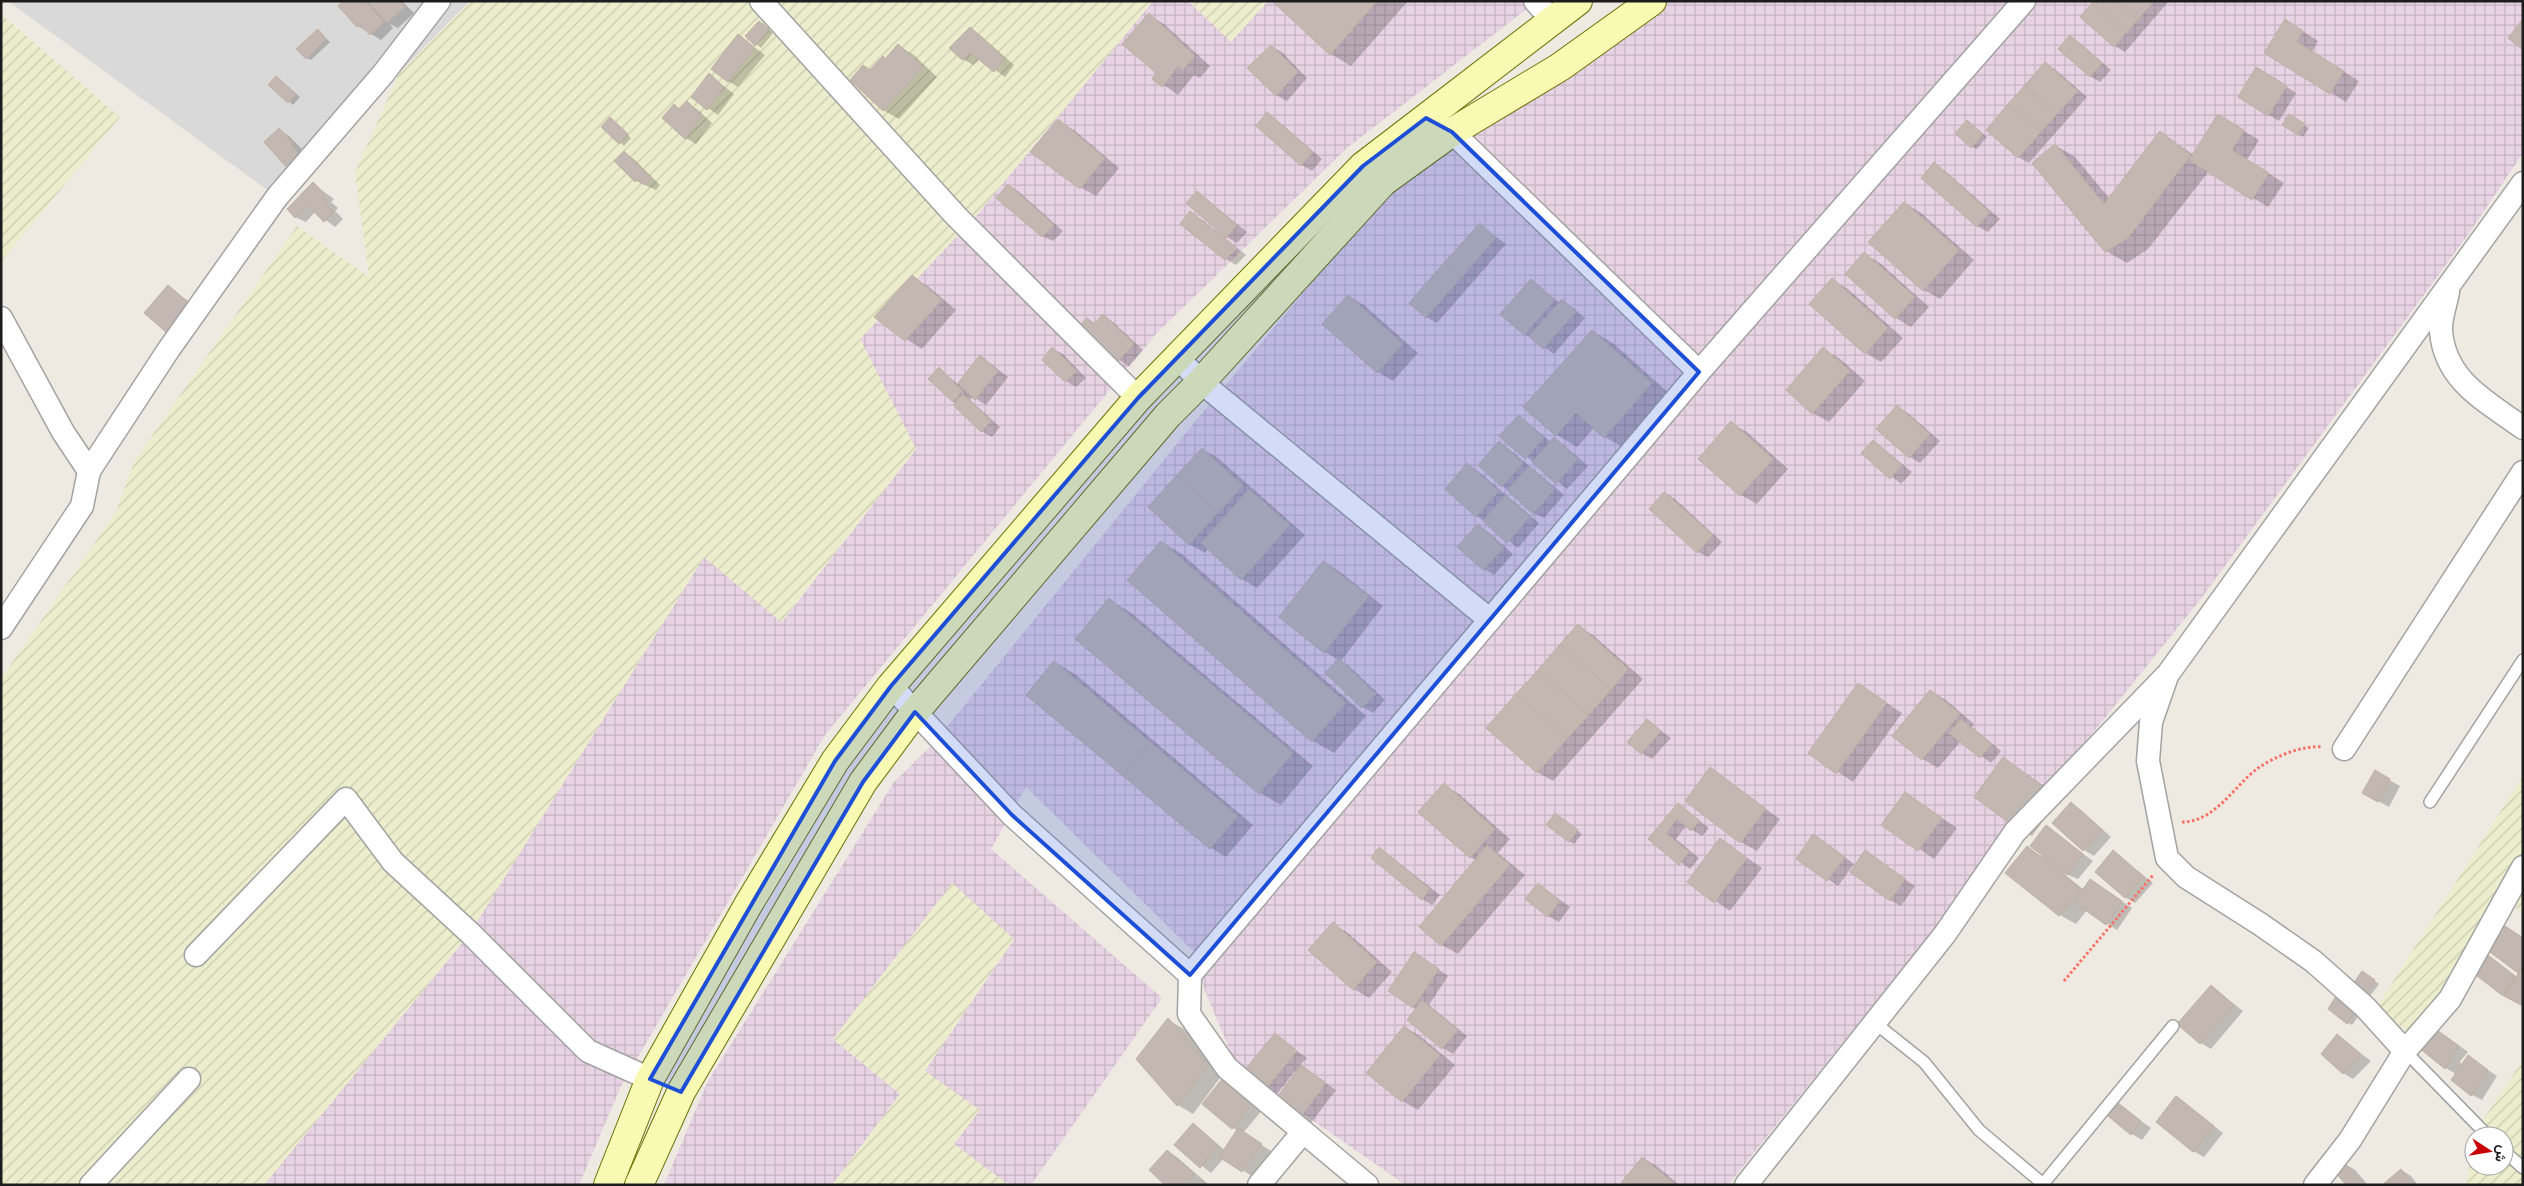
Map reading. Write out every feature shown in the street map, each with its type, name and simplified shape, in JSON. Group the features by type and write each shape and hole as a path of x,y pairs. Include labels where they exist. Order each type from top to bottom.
{"main road":[{"path":"608,1185 650,1079 748,905 835,761 892,686 1138,398 1363,166 1426,118 1543,11 1578,1"},
{"path":"639,1185 681,1092 863,782 915,712 1168,415 1201,382 1383,182 1452,132 1560,67 1652,1"},
{"path":"835,761 863,782"},
{"path":"650,1079 681,1092"}],"street":[{"path":"1,628 82,506 89,471 169,349 277,197 383,74 439,1"},
{"path":"761,1 956,216 1138,398"},
{"path":"1367,1185 1227,1068 1189,1014 1190,975 1699,372 2024,1"},
{"path":"1426,118 1452,132 1699,372"},
{"path":"1746,1185 1945,934 2015,832 2168,674 2523,183"},
{"path":"2449,286 2441,330 2447,360 2462,383 2523,428"},
{"path":"1,318 63,432 89,471"},
{"path":"1178,358 1201,382 1490,620"},
{"path":"2344,749 2523,472"},
{"path":"2168,674 2151,722 2148,762 2167,858 2186,877 2260,924 2313,961 2365,1007 2405,1051"},
{"path":"892,686 1012,815 1190,975"},
{"path":"196,955 346,799 393,862 470,933 588,1051 650,1079"},
{"path":"2315,1185 2350,1140 2405,1051 2450,999 2523,867"},
{"path":"91,1185 189,1079"},
{"path":"1259,1185 1303,1132"}],"lane":[{"path":"2430,802 2523,660"},
{"path":"1875,1023 1924,1062 1979,1130 2043,1184 2173,1026"},
{"path":"2405,1051 2478,1126"}],"path":[{"path":"2159,822 2194,822 2223,802 2258,768 2289,752 2320,746 2344,749"},
{"path":"2064,981 2167,858"}],"highlighted area":[{"path":"1426,118 1452,132 1699,372 1190,975 1012,815 915,712 863,782 681,1092 650,1079 835,761 891,686 1138,398 1363,166"}],"shaded area":[{"path":"8,1 470,1 277,197"},
{"path":"1153,1 1188,1 1231,41 1268,1 1537,1 1347,148 1156,334 825,735 620,1088 579,1185 264,1185 470,933 704,557 782,622 916,449 860,339 976,216"},
{"path":"1638,1 2523,1 2523,153 2467,236 2200,600 1728,1185 1408,1185 1403,1183 1238,1069 1205,991 1193,951 1026,787 991,849 1162,998 1031,1185 1009,1185 954,1144 979,1110 925,1071 1014,939 834,1040 900,1094 832,1185 664,1185 707,1083 894,782 933,744 1198,418 1387,193"}],"green space":[{"path":"470,1 1153,1 976,216 860,339 916,449 781,622 704,557 470,933 264,1185 1,1185 1,679 116,512 134,462 297,226 369,277 355,172 399,74"},
{"path":"1188,1 1268,1 1231,42"},
{"path":"1,14 120,117 1,262"},
{"path":"2523,776 2523,912 2507,903 2420,1042 2377,1007"},
{"path":"952,883 1014,939 925,1071 980,1110 954,1144 1009,1185 832,1185 900,1094 833,1039"},
{"path":"2523,1060 2523,1185 2467,1185 2468,1176 2514,1176 2514,1126 2479,1126"}],"building":[{"path":"343,1 365,1 384,22 370,35 360,25 357,27 338,6"},
{"path":"367,1 399,1 405,7 387,23"},
{"path":"1272,1 1377,1 1330,55"},
{"path":"2093,1 2117,1 2138,20 2126,33 2092,3"},
{"path":"2117,1 2154,1 2138,20"},
{"path":"2092,3 2126,33 2114,47 2080,17"},
{"path":"1149,13 1195,56 1183,70 1178,66 1162,87 1152,79 1156,73 1122,44"},
{"path":"2285,19 2303,31 2297,42 2344,71 2330,94 2264,53"},
{"path":"2523,19 2523,50 2508,38"},
{"path":"759,21 769,29 755,46 745,36"},
{"path":"970,27 1005,58 994,72 971,53 962,60 949,48"},
{"path":"318,29 326,39 306,59 296,49"},
{"path":"738,34 755,48 728,82 711,69"},
{"path":"2070,35 2102,63 2090,77 2058,49"},
{"path":"898,44 923,67 883,111 850,80 863,65 870,70 883,56 885,59"},
{"path":"1271,45 1298,72 1276,96 1247,68"},
{"path":"2045,62 2078,91 2057,114 2025,85"},
{"path":"2256,67 2287,86 2268,116 2238,97"},
{"path":"709,73 724,87 707,110 691,97"},
{"path":"276,76 296,94 288,103 268,85"},
{"path":"2025,85 2057,114 2041,132 2008,104"},
{"path":"687,101 702,116 685,139 662,118 674,104 679,109"},
{"path":"2008,104 2041,132 2018,158 1986,130"},
{"path":"1267,112 1313,152 1301,166 1256,126"},
{"path":"2218,114 2244,130 2232,150 2269,173 2252,200 2189,160"},
{"path":"2289,114 2305,124 2298,135 2282,125"},
{"path":"610,117 628,134 619,144 601,127"},
{"path":"1058,119 1105,158 1080,189 1030,152"},
{"path":"1967,120 1983,134 1971,148 1955,133"},
{"path":"279,128 293,143 291,145 301,156 289,170 264,142"},
{"path":"2160,131 2191,155 2128,238 2105,252 2032,163 2055,144 2104,204"},
{"path":"624,151 651,178 645,185 637,179 635,182 614,161"},
{"path":"1934,162 1990,212 1977,227 1921,178"},
{"path":"313,182 324,193 322,195 328,202 325,204 334,212 324,222 307,205 295,218 287,209"},
{"path":"1008,184 1054,225 1042,237 996,198"},
{"path":"1197,191 1237,225 1226,238 1186,203"},
{"path":"1904,202 1959,250 1923,291 1868,242"},
{"path":"1190,211 1237,248 1225,260 1180,224"},
{"path":"1480,223 1496,238 1461,278 1444,263"},
{"path":"1864,252 1915,297 1895,319 1845,274"},
{"path":"1444,263 1461,278 1426,318 1409,303"},
{"path":"912,275 942,300 905,341 874,317"},
{"path":"1832,278 1888,328 1865,354 1809,304"},
{"path":"1531,279 1555,300 1524,335 1500,314"},
{"path":"168,285 190,304 166,332 144,313"},
{"path":"1348,295 1403,344 1377,373 1322,324"},
{"path":"1562,299 1576,312 1543,349 1529,336"},
{"path":"1103,314 1134,344 1118,361 1079,326 1087,318 1094,324"},
{"path":"1592,330 1652,383 1604,438 1576,413 1556,436 1523,407"},
{"path":"1052,347 1077,371 1065,382 1042,360"},
{"path":"1823,347 1850,371 1812,414 1786,390"},
{"path":"980,355 998,371 975,400 958,383"},
{"path":"939,367 962,391 953,402 928,379"},
{"path":"963,394 991,421 981,432 953,405"},
{"path":"1897,405 1930,434 1909,458 1876,429"},
{"path":"1519,415 1544,438 1525,459 1499,436"},
{"path":"1731,421 1773,459 1740,496 1698,459"},
{"path":"1554,437 1578,459 1556,484 1532,462"},
{"path":"1873,440 1902,465 1890,479 1861,453"},
{"path":"1499,441 1523,463 1502,487 1478,465"},
{"path":"1202,448 1243,486 1218,513 1177,475"},
{"path":"1467,463 1499,491 1476,517 1445,489"},
{"path":"1529,466 1555,489 1533,514 1507,490"},
{"path":"1177,475 1218,513 1189,545 1148,507"},
{"path":"1249,489 1290,525 1241,580 1201,543"},
{"path":"1664,492 1713,535 1697,553 1649,509"},
{"path":"1505,495 1530,517 1507,543 1483,521"},
{"path":"1478,524 1504,548 1483,570 1457,547"},
{"path":"1161,541 1346,703 1312,742 1127,580"},
{"path":"1323,561 1369,596 1324,653 1279,617"},
{"path":"1109,598 1293,753 1259,794 1075,639"},
{"path":"1578,624 1628,669 1611,690 1560,644"},
{"path":"1560,644 1611,690 1589,715 1538,670"},
{"path":"1339,658 1376,694 1362,708 1325,673"},
{"path":"1054,661 1150,742 1122,775 1026,695"},
{"path":"1538,670 1589,715 1567,739 1516,694"},
{"path":"1858,683 1887,703 1836,774 1808,753"},
{"path":"1930,690 1960,714 1922,760 1892,736"},
{"path":"1516,694 1567,739 1537,773 1486,728"},
{"path":"1647,719 1661,731 1641,754 1627,742"},
{"path":"1961,719 1992,744 1980,758 1949,733"},
{"path":"1150,742 1238,816 1210,849 1122,775"},
{"path":"2003,757 2045,788 2016,828 1974,797"},
{"path":"1710,767 1766,809 1740,843 1685,801"},
{"path":"2375,770 2390,779 2378,802 2362,793"},
{"path":"1444,783 1495,829 1470,858 1418,812"},
{"path":"1905,792 1942,818 1918,851 1881,825"},
{"path":"2071,802 2102,830 2083,851 2052,823"},
{"path":"1678,803 1700,821 1691,831 1677,819 1666,833 1689,852 1679,865 1648,839"},
{"path":"1555,813 1578,830 1569,842 1546,825"},
{"path":"2046,825 2083,854 2067,875 2030,846"},
{"path":"1813,834 1845,857 1827,881 1796,859"},
{"path":"1720,838 1747,858 1714,903 1687,882"},
{"path":"1487,845 1510,865 1441,946 1419,927"},
{"path":"2027,846 2081,889 2059,916 2005,873"},
{"path":"1379,847 1430,889 1422,900 1371,858"},
{"path":"1865,850 1905,879 1890,901 1850,872"},
{"path":"2113,850 2143,876 2125,898 2095,872"},
{"path":"2090,879 2122,901 2106,925 2074,902"},
{"path":"1538,883 1560,901 1548,917 1525,899"},
{"path":"1333,922 1377,962 1353,990 1308,950"},
{"path":"2502,924 2523,938 2523,964 2518,973 2486,949"},
{"path":"1414,952 1439,969 1413,1008 1388,991"},
{"path":"2484,952 2515,976 2503,996 2472,972"},
{"path":"2523,966 2523,1006 2504,996"},
{"path":"2362,971 2375,980 2365,994 2353,984"},
{"path":"2211,985 2234,1005 2200,1044 2177,1024"},
{"path":"2338,993 2355,1011 2347,1024 2328,1009"},
{"path":"1422,1000 1458,1030 1442,1049 1407,1020"},
{"path":"1168,1018 1208,1065 1177,1106 1136,1059"},
{"path":"1404,1026 1440,1055 1402,1102 1366,1073"},
{"path":"2434,1028 2459,1046 2451,1055 2452,1059 2445,1069 2418,1047"},
{"path":"1275,1033 1297,1051 1266,1089 1244,1071"},
{"path":"2337,1034 2361,1054 2343,1074 2321,1054"},
{"path":"2468,1055 2488,1070 2471,1096 2451,1080"},
{"path":"1301,1065 1326,1083 1300,1118 1275,1100"},
{"path":"1223,1078 1253,1102 1232,1129 1202,1104"},
{"path":"2176,1096 2214,1126 2193,1152 2156,1122"},
{"path":"2118,1103 2141,1121 2131,1135 2108,1116"},
{"path":"1193,1123 1219,1146 1200,1168 1174,1145"},
{"path":"1238,1128 1262,1144 1242,1172 1219,1157"},
{"path":"1167,1150 1194,1174 1184,1185 1165,1185 1149,1170"},
{"path":"1642,1157 1676,1185 1623,1185 1621,1183"},
{"path":"2344,1163 2365,1185 2346,1185 2336,1173"},
{"path":"2401,1169 2414,1185 2382,1185"}]}
